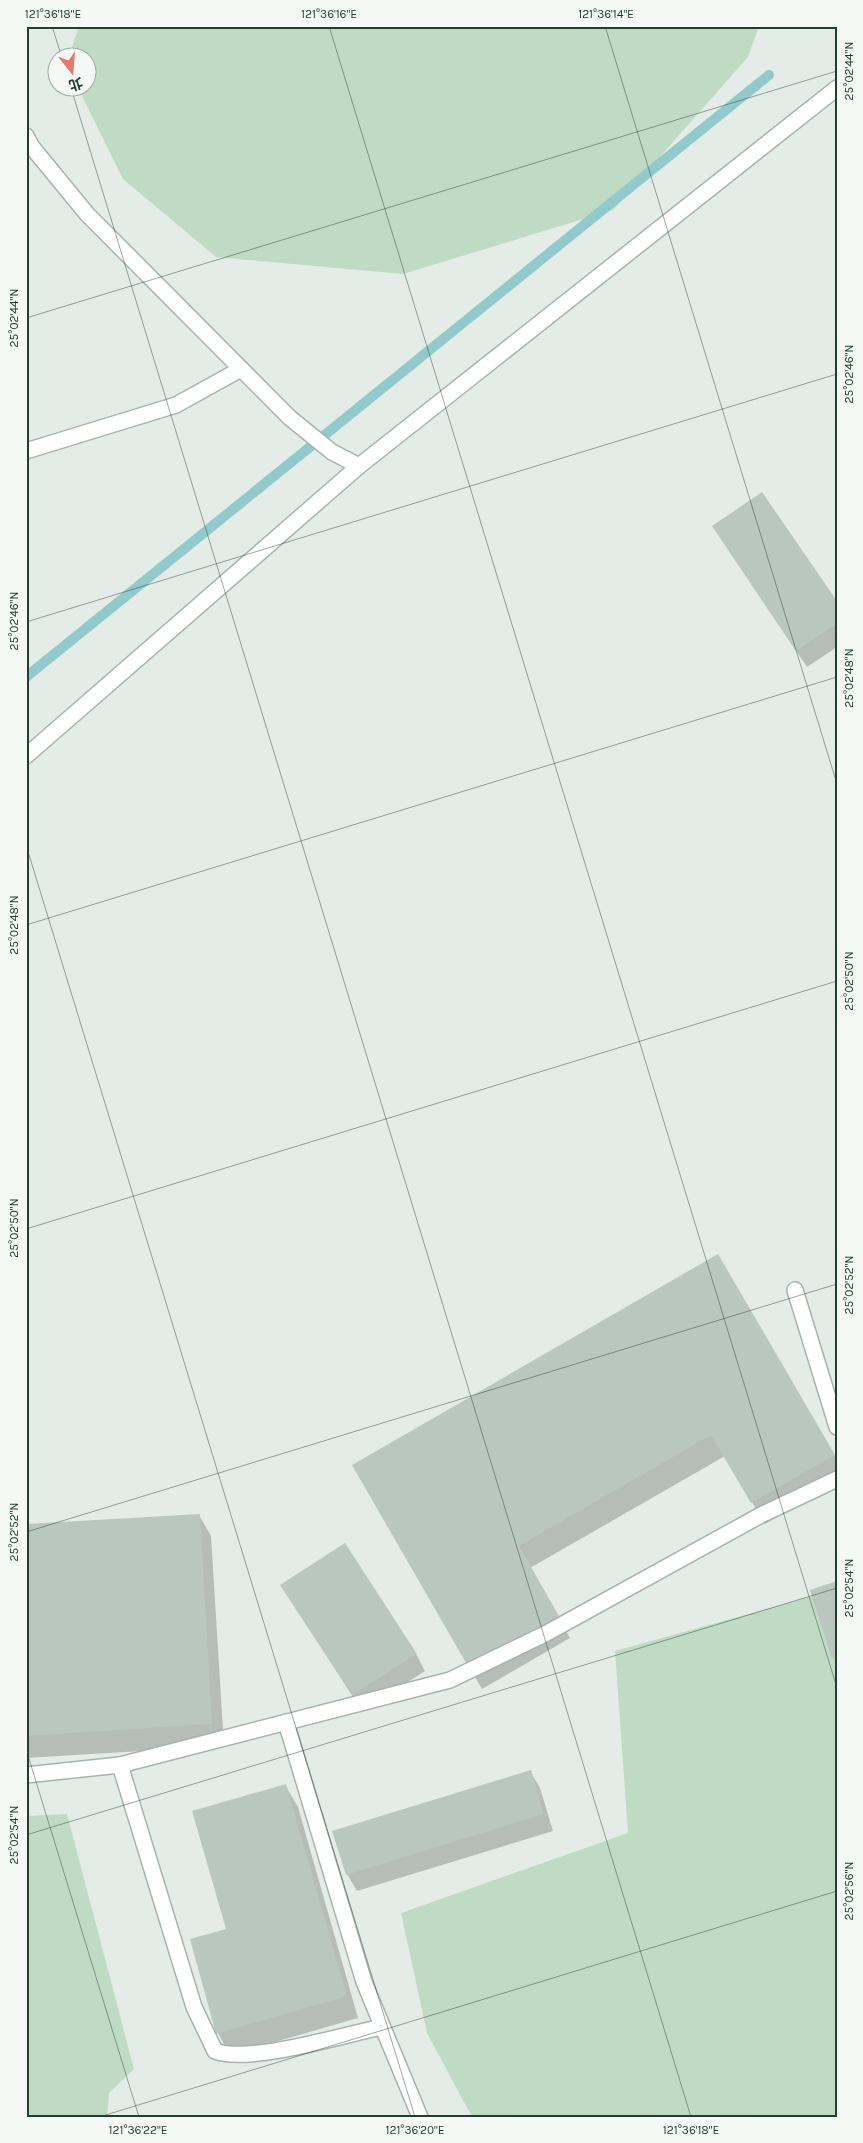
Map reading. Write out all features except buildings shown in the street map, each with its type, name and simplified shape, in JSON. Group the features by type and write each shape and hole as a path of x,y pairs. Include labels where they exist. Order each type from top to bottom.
{"lane":[{"path":"26,756 359,466 837,88"},
{"path":"26,136 87,214 290,418 332,452 359,466"},
{"path":"26,451 176,404 241,369"},
{"path":"795,1290 837,1427"},
{"path":"26,1775 120,1765 450,1680 545,1634 761,1515 837,1479"},
{"path":"286,1722 364,1982 420,2117"},
{"path":"120,1765 194,2007 215,2051 227,2056 257,2055 382,2027"}],"green space":[{"path":"79,26 759,26 748,57 613,210 403,274 216,257 123,179 83,98 98,98 98,48 72,48"},
{"path":"817,1595 837,1650 837,2117 472,2117 427,2033 401,1913 628,1833 615,1651"},
{"path":"67,1814 134,2069 109,2093 107,2117 26,2117 26,1816"}],"waterway":[{"path":"26,677 769,75"}]}
